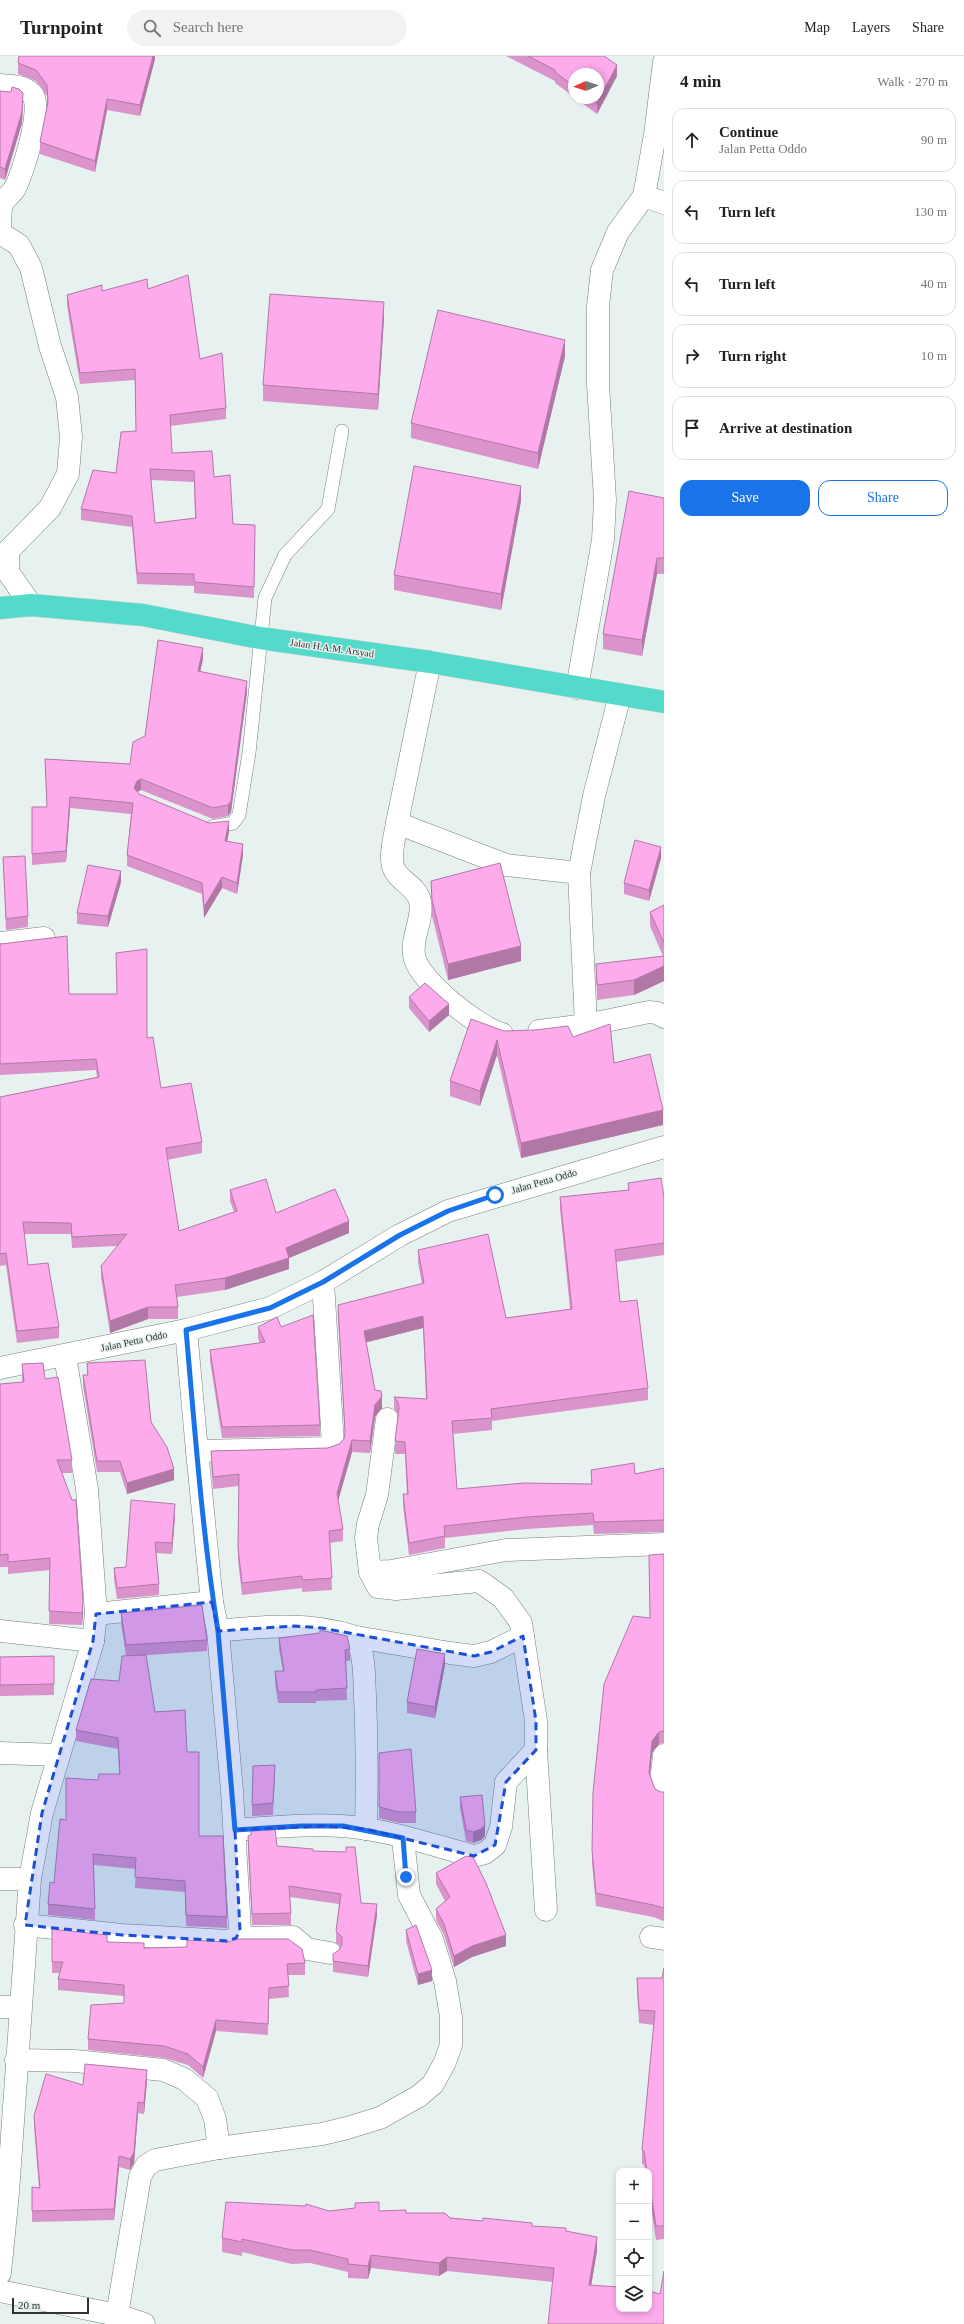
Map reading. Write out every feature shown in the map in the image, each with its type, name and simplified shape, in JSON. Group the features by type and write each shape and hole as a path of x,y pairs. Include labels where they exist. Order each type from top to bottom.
{"highway":[{"name":"Jalan H.A.M. Arsyad","path":"0,608 31,605 143,615 260,638 430,662 664,702"}],"street":[{"path":"577,688 603,540 605,500 598,384 598,306 602,270 618,232 644,196 655,134 664,62"},
{"path":"0,85 21,87 27,90 33,95 36,106 30,143 15,188 1,205 0,229"},
{"path":"644,196 664,203"},
{"path":"0,233 19,245 31,268 50,346 67,397 71,438 68,474 50,508 8,551 8,572 31,605"},
{"path":"430,662 393,848 393,867 396,873 417,892 420,903 414,957 440,994 491,1031 505,1034 568,1029 649,1012 657,1013 664,1017"},
{"path":"586,1025 579,873 594,796 620,695"},
{"path":"398,823 506,865 579,873"},
{"path":"0,943 44,938"},
{"name":"Jalan Petta Oddo","path":"0,1368 66,1356 186,1330 270,1308 323,1282 400,1235 448,1211 664,1148"},
{"path":"197,1451 328,1448 333,1445 323,1282"},
{"path":"186,1330 212,1602 218,1631 235,1830 240,1931 236,1938"},
{"path":"0,2273 4,2192 16,2060 10,2007 25,1925 30,1879 42,1813 93,1641 96,1614 86,1489 66,1356"},
{"path":"387,1419 377,1495 368,1524 366,1538 370,1572 378,1587 396,1589 480,1581 503,1598 521,1623 536,1721 536,1750 546,1910"},
{"path":"370,1572 391,1571 506,1550 664,1544"},
{"path":"96,1614 212,1602"},
{"path":"218,1631 295,1626 322,1628 356,1636 474,1656 491,1652 523,1636"},
{"path":"0,1631 93,1641"},
{"path":"356,1636 362,1650 364,1675 367,1746 366,1829"},
{"path":"235,1830 301,1826 343,1826 366,1829 474,1856 485,1853 495,1845 500,1828 506,1782 536,1750"},
{"path":"0,1753 60,1755"},
{"path":"664,1755 661,1782 664,1792"},
{"path":"117,2315 140,2177 146,2166 155,2160 219,2148 322,2134 380,2118 419,2096 433,2084 445,2062 451,2045 451,2017 445,1981 432,1939 409,1895 403,1838"},
{"path":"0,1878 30,1879"},
{"path":"25,1925 122,1935 228,1941 236,1938 293,1937 308,1949 330,1953"},
{"path":"16,2060 75,2061 163,2070 184,2080 207,2098 215,2120 219,2148"},
{"path":"0,2291 117,2315 144,2324"}],"lane":[{"path":"200,823 212,827 233,823 239,815 250,753 265,598 285,555 328,509 342,430"}],"highlighted area":[{"path":"212,1602 218,1631 295,1626 322,1628 474,1656 491,1652 523,1636 536,1721 536,1750 506,1782 495,1845 474,1856 366,1829 323,1826 235,1830 240,1931 236,1938 228,1941 122,1935 25,1925 42,1813 93,1641 96,1614"}],"building":[{"path":"19,56 153,56 140,105 107,99 95,161 40,142 48,102 47,85 36,70 18,63"},
{"path":"528,56 604,56 617,65 604,90 604,68 568,68 568,82 555,72 555,70"},
{"path":"12,87 19,89 23,93 22,112 5,169 0,167 0,91 11,92"},
{"path":"188,275 200,359 222,353 226,408 170,415 172,453 212,451 214,477 230,475 233,524 255,525 254,587 194,582 194,574 137,573 132,516 81,509 93,470 116,473 121,432 136,431 135,369 80,373 67,295 102,285 102,291 147,279 148,289","holes":["150,469 194,471 196,518 155,523"]},
{"path":"270,294 384,302 378,394 263,385"},
{"path":"438,310 565,340 538,453 411,423"},
{"path":"414,466 521,486 501,594 394,575"},
{"path":"629,491 664,498 664,558 657,558 642,640 603,634"},
{"path":"158,640 203,648 198,671 247,681 231,801 228,805 213,808 141,779 137,781 134,788 139,794 209,823 229,821 225,841 243,844 237,883 222,877 204,907 202,883 127,855 133,803 70,797 66,851 32,854 32,807 47,807 45,759 130,764 133,742 145,736"},
{"path":"635,840 661,847 649,890 624,883"},
{"path":"25,856 28,916 6,919 3,857"},
{"path":"500,863 521,946 448,964 432,900 431,881"},
{"path":"88,865 121,871 108,916 77,913"},
{"path":"664,905 664,943 650,912"},
{"path":"67,936 69,994 117,994 116,953 147,949 147,1038 153,1037 161,1088 191,1083 202,1142 166,1148 179,1231 237,1211 230,1190 266,1179 276,1213 335,1189 349,1221 286,1248 289,1258 225,1278 175,1285 178,1307 148,1307 110,1321 101,1266 127,1234 72,1237 71,1223 23,1222 28,1265 48,1263 59,1327 17,1331 6,1253 0,1254 0,1097 99,1077 96,1059 0,1064 0,943"},
{"path":"664,956 664,966 634,980 597,985 596,964"},
{"path":"425,983 449,1004 429,1021 409,997"},
{"path":"471,1019 504,1031 535,1030 568,1026 573,1037 610,1024 614,1063 650,1054 663,1110 521,1143 497,1040 480,1091 450,1081"},
{"path":"661,1178 664,1197 664,1243 615,1250 620,1302 637,1300 648,1388 491,1409 492,1418 452,1421 457,1489 524,1483 592,1484 591,1470 634,1463 635,1474 664,1468 664,1520 594,1522 593,1513 527,1517 444,1526 445,1536 409,1543 403,1494 408,1494 405,1442 395,1441 399,1408 398,1402 394,1397 427,1399 423,1316 364,1331 375,1390 381,1391 382,1396 375,1405 370,1441 352,1440 337,1493 343,1529 329,1531 332,1578 302,1580 302,1576 242,1583 238,1548 239,1474 213,1477 211,1451 328,1448 339,1444 344,1439 345,1432 338,1305 424,1283 418,1250 488,1234 506,1318 572,1309 560,1197 629,1190 628,1183"},
{"path":"313,1315 320,1425 222,1427 210,1350 265,1342 258,1327 277,1317 281,1327"},
{"path":"145,1360 151,1422 167,1447 174,1469 127,1483 120,1461 97,1461 83,1375 88,1375 87,1363"},
{"path":"43,1363 45,1379 58,1377 72,1460 57,1460 72,1500 76,1500 83,1601 82,1613 49,1611 50,1558 8,1562 8,1554 0,1555 0,1384 24,1382 22,1364"},
{"path":"131,1500 175,1504 172,1543 155,1542 159,1584 117,1588 114,1568 126,1567"},
{"path":"664,1554 664,1731 659,1732 652,1741 649,1773 655,1789 664,1792 664,1908 596,1893 592,1850 593,1793 604,1684 633,1616 650,1618 649,1555"},
{"path":"202,1605 207,1640 126,1645 121,1613"},
{"path":"320,1630 347,1636 350,1649 345,1650 347,1688 316,1690 316,1692 278,1692 275,1671 284,1671 279,1638 320,1633"},
{"path":"417,1649 445,1654 435,1707 407,1702"},
{"path":"146,1655 155,1712 185,1710 187,1752 199,1752 199,1836 223,1836 227,1917 186,1915 185,1881 135,1877 136,1858 93,1854 95,1909 48,1904 50,1882 54,1883 60,1819 66,1820 66,1778 98,1780 99,1774 120,1774 118,1738 76,1730 91,1679 119,1681 122,1656"},
{"path":"54,1656 54,1684 0,1685 0,1657"},
{"path":"411,1749 416,1812 399,1812 379,1807 379,1753"},
{"path":"275,1765 273,1803 252,1805 253,1766"},
{"path":"482,1795 485,1825 481,1829 473,1832 466,1830 460,1797"},
{"path":"275,1829 277,1846 313,1849 313,1851 346,1852 346,1847 355,1847 361,1903 377,1904 368,1966 333,1961 333,1954 339,1950 342,1944 342,1937 336,1931 341,1894 289,1886 291,1913 252,1914 248,1836 251,1835 251,1830"},
{"path":"466,1856 473,1857 486,1883 506,1935 472,1946 454,1956 444,1924 436,1909 450,1897 436,1873"},
{"path":"416,1925 432,1970 418,1974 406,1930"},
{"path":"52,1929 107,1935 107,1942 144,1943 144,1948 187,1947 187,1940 227,1942 238,1939 288,1939 302,1949 305,1963 287,1964 289,1986 269,1988 268,2024 216,2020 203,2067 188,2054 164,2046 88,2039 91,2005 124,2003 124,1985 58,1979 63,1962 52,1962"},
{"path":"664,1968 664,2226 656,2226 652,2200 652,2168 647,2168 644,2151 642,2150 655,2011 639,2010 637,1978 662,1978"},
{"path":"85,2064 147,2070 144,2103 138,2102 134,2152 130,2159 119,2156 114,2209 32,2211 32,2187 40,2188 34,2116 46,2074 83,2085"},
{"path":"226,2202 306,2206 306,2204 329,2211 355,2208 355,2203 379,2202 379,2211 406,2210 406,2213 445,2213 450,2218 483,2221 483,2218 532,2223 532,2226 566,2228 566,2231 597,2237 589,2285 616,2287 616,2312 652,2312 652,2292 660,2294 664,2271 664,2324 548,2324 554,2268 447,2257 439,2263 371,2255 368,2266 348,2264 348,2259 310,2250 292,2250 242,2239 242,2242 222,2238"}],"route":[{"path":"406,1877 403,1838 366,1829 343,1826 301,1826 235,1830 218,1631 212,1602 199,1482 186,1330 270,1308 323,1282 400,1235 448,1211 495,1195"}]}
